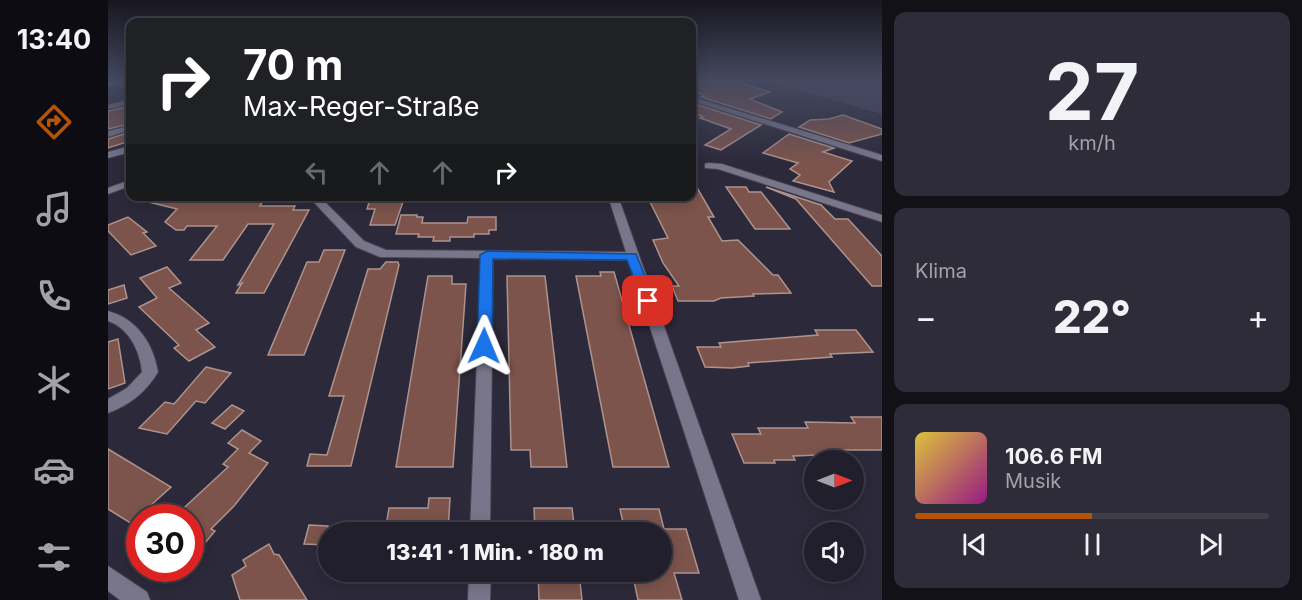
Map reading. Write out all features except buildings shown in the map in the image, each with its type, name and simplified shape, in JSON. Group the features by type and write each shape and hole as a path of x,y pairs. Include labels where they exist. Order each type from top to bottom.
{"street":[{"path":"721,108 882,158"},
{"path":"108,134 126,129"},
{"path":"108,156 126,150"},
{"path":"708,166 719,166 882,219"},
{"path":"108,190 126,184"},
{"path":"318,201 367,249 384,254 632,256"},
{"path":"615,201 750,600"},
{"path":"480,522 487,255"},
{"path":"108,316 120,318 145,347 150,372 144,384 126,399 108,406"},
{"path":"108,577 138,600"},
{"path":"479,600 480,582"}],"shaded area":[{"path":"861,108 882,108 882,114"}],"route":[{"path":"484,346 487,255 632,256 648,301"}]}
